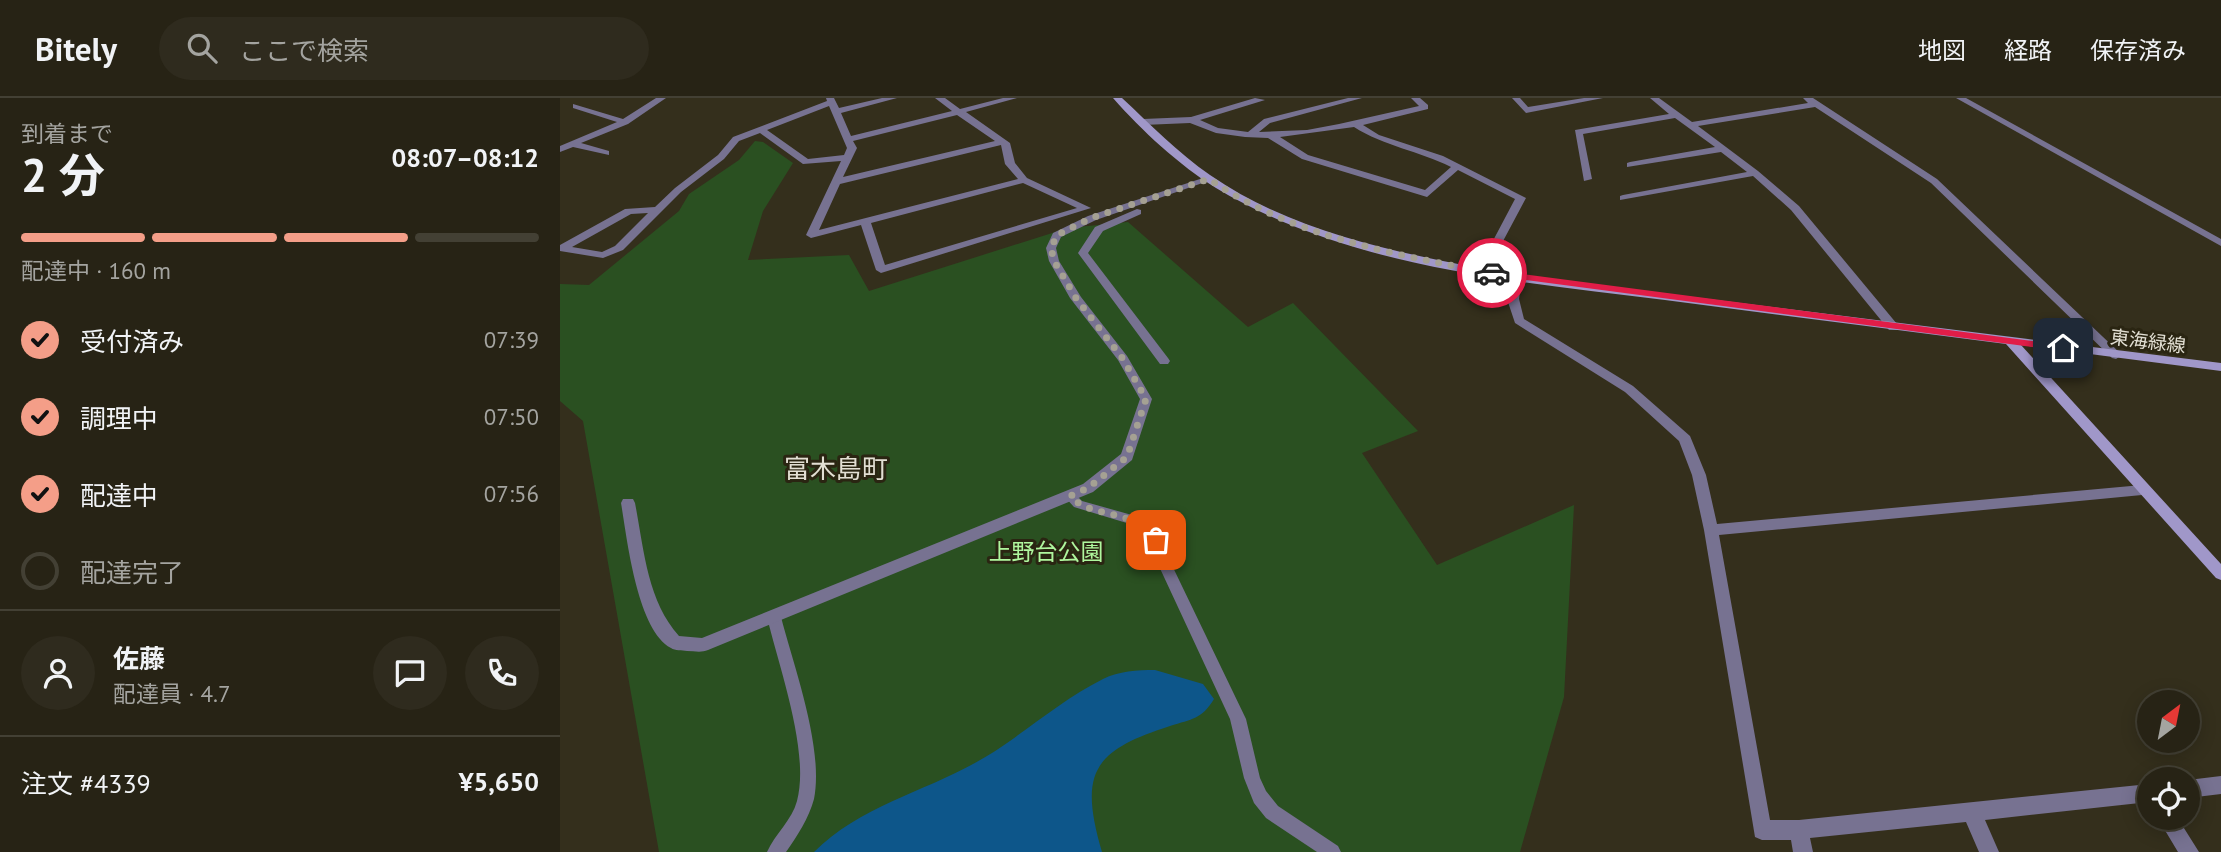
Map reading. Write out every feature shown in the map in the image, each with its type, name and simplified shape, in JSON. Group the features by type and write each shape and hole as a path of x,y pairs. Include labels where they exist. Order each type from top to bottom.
{"main road":[{"name":"東海緑線","path":"1117,98 1213,182 1276,217 1328,236 1416,260 1516,278 2221,367"},
{"path":"2010,341 2142,490 2221,574"}],"street":[{"path":"560,149 625,122 662,98"},
{"path":"660,210 629,211 562,248 603,255 619,248 660,210 678,190 721,157 736,139 833,104 893,98"},
{"path":"865,220 881,270 1086,208 1024,180 1010,163 1007,145 939,98"},
{"path":"850,139 1013,98"},
{"path":"1143,122 1191,120 1261,100 1259,98"},
{"path":"1251,134 1266,121 1358,98"},
{"path":"1191,120 1227,132 1270,135 1356,124 1425,107 1415,98"},
{"path":"1516,98 1527,110 1599,98"},
{"path":"1654,98 1755,173 1813,227 1893,327"},
{"path":"1961,98 2221,243"},
{"path":"1689,125 1812,101 1934,181 2116,355"},
{"path":"833,104 852,148 811,234 1024,180"},
{"path":"576,106 625,122"},
{"path":"1587,179 1577,132 1676,115"},
{"path":"1356,124 1376,138 1413,148 1457,166 1521,198 1482,271"},
{"path":"761,129 806,162 848,157"},
{"path":"1270,135 1306,157 1427,194 1457,166"},
{"path":"836,182 1003,142"},
{"path":"573,144 606,153"},
{"path":"1630,165 1722,149"},
{"path":"1623,198 1755,173"},
{"path":"1164,361 1083,253 1099,229 1213,182"},
{"path":"628,503 650,604 661,628 676,643 702,645 1088,488 1127,457 1146,399 1123,359 1076,298 1054,261 1051,248 1057,235 1091,218 1213,182"},
{"path":"1516,278 1513,299 1519,321 1629,389 1685,439 1699,475 1711,530 1762,830 1799,830 2137,794"},
{"path":"1711,530 2142,490"},
{"path":"2200,788 2221,785"},
{"path":"1972,812 1989,852"},
{"path":"1799,830 1803,852"},
{"path":"2175,830 2189,852"}],"lane":[{"path":"1070,496 1078,504 1134,520 1149,531 1238,719 1252,778 1260,797 1272,812 1332,852"},
{"path":"774,617 804,741 807,773 806,799 796,823 776,852"}],"green space":[{"name":"上野台公園","path":"755,141 763,142 793,163 763,211 748,260 849,255 869,291 1068,228 1128,222 1248,327 1293,303 1418,431 1362,453 1437,565 1574,505 1564,697 1520,852 659,852 583,421 560,401 560,284 589,285 679,211 689,194 739,160"}],"water":[{"path":"1155,670 1203,684 1214,699 1205,711 1196,717 1123,745 1108,756 1098,769 1093,784 1092,802 1102,852 814,852 853,822 987,756 1103,679 1128,671"}],"way so far":[{"path":"1156,540 1134,520 1078,504 1070,496 1088,488 1127,457 1146,399 1123,359 1076,298 1054,261 1051,248 1057,235 1091,218 1209,179 1276,217 1328,236 1416,260 1492,273"}],"district":[{"name":"富木島町","path":"836,468"}],"route":[{"path":"1492,273 2063,348"}]}
